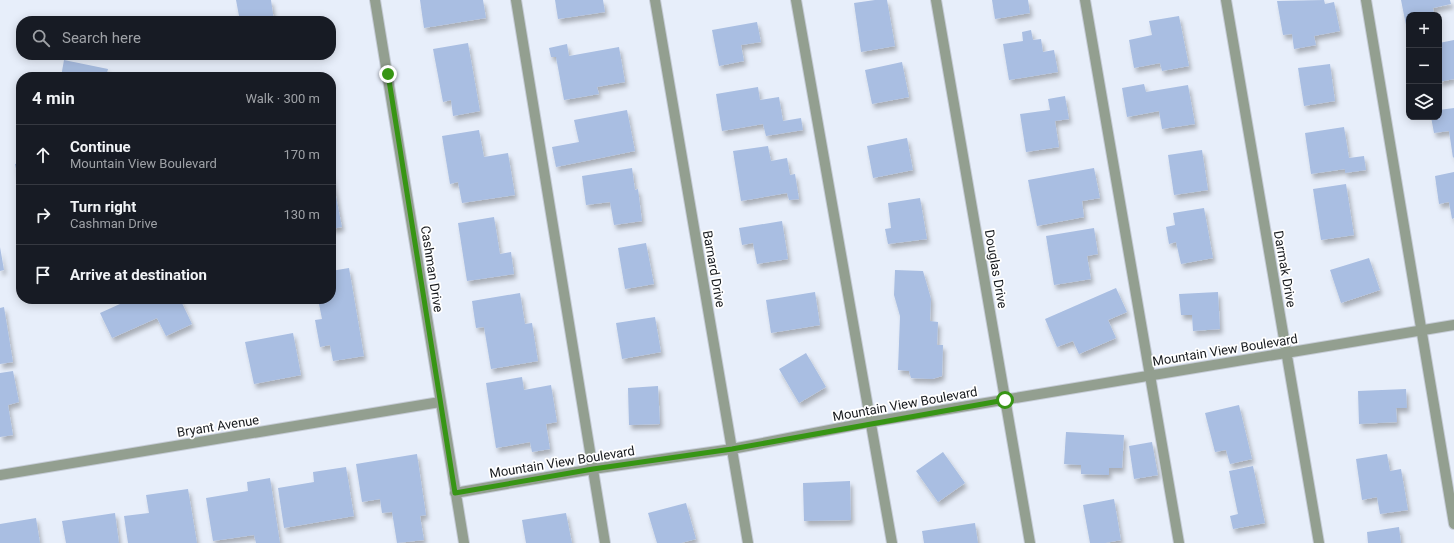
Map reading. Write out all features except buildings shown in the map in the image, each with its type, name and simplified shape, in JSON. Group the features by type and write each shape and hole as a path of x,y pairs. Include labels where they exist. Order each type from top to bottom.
{"street":[{"name":"Cashman Drive","path":"375,0 464,543"},
{"path":"516,0 606,543"},
{"name":"Barnard Drive","path":"655,0 748,543"},
{"path":"796,0 872,422 892,543"},
{"name":"Douglas Drive","path":"936,0 1030,543"},
{"path":"1085,0 1179,543"},
{"name":"Darmak Drive","path":"1226,0 1320,543"},
{"path":"1366,0 1454,524"},
{"name":"Mountain View Boulevard","path":"455,493 593,469 732,449 872,422 1454,325"},
{"name":"Bryant Avenue","path":"0,475 440,402"}],"route":[{"path":"388,74 455,493 593,469 732,449 872,422 1005,400"}]}
